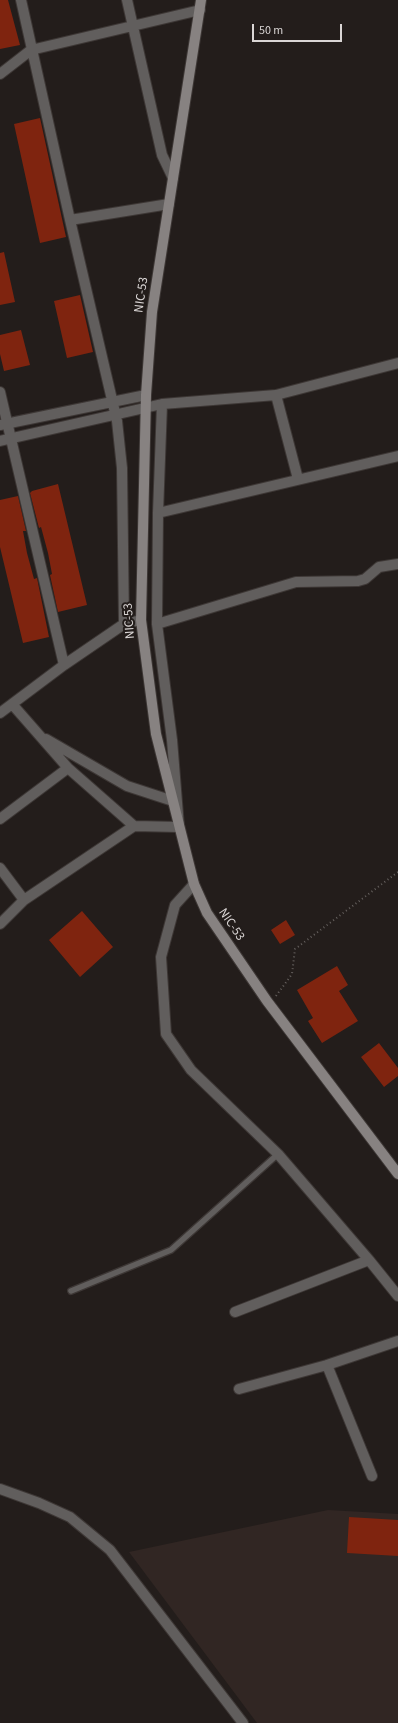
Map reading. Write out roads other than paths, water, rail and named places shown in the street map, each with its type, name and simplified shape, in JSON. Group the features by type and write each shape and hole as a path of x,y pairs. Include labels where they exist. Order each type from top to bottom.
{"main road":[{"name":"NIC-53","path":"201,5 152,312 145,408 141,620 156,734 194,884 207,913 267,1001 398,1174"}],"street":[{"path":"22,0 31,50 116,415 122,468 124,624"},
{"path":"127,0 162,155 173,178"},
{"path":"0,74 31,50 134,26 201,5"},
{"path":"70,220 169,204"},
{"path":"0,441 162,404 276,395 398,363"},
{"path":"0,392 4,425 11,439 64,665"},
{"path":"4,425 146,395"},
{"path":"276,395 298,480"},
{"path":"0,924 24,900 134,826 179,826 172,740 157,624 158,513 162,404"},
{"path":"158,513 398,456"},
{"path":"157,624 296,582 358,581 365,579 379,567 398,564"},
{"path":"0,713 64,665 124,624 141,620"},
{"path":"12,704 68,768 134,826"},
{"path":"39,735 127,786 173,801"},
{"path":"0,819 68,768"},
{"path":"0,868 24,900"},
{"path":"194,884 175,905 161,957 166,1034 191,1070 278,1154 398,1296"},
{"path":"235,1312 369,1260"},
{"path":"239,1389 327,1365 398,1341"},
{"path":"327,1365 372,1476"},
{"path":"0,1490 39,1503 70,1517 110,1550 243,1723"}],"lane":[{"path":"71,1291 171,1250 278,1154"}]}
